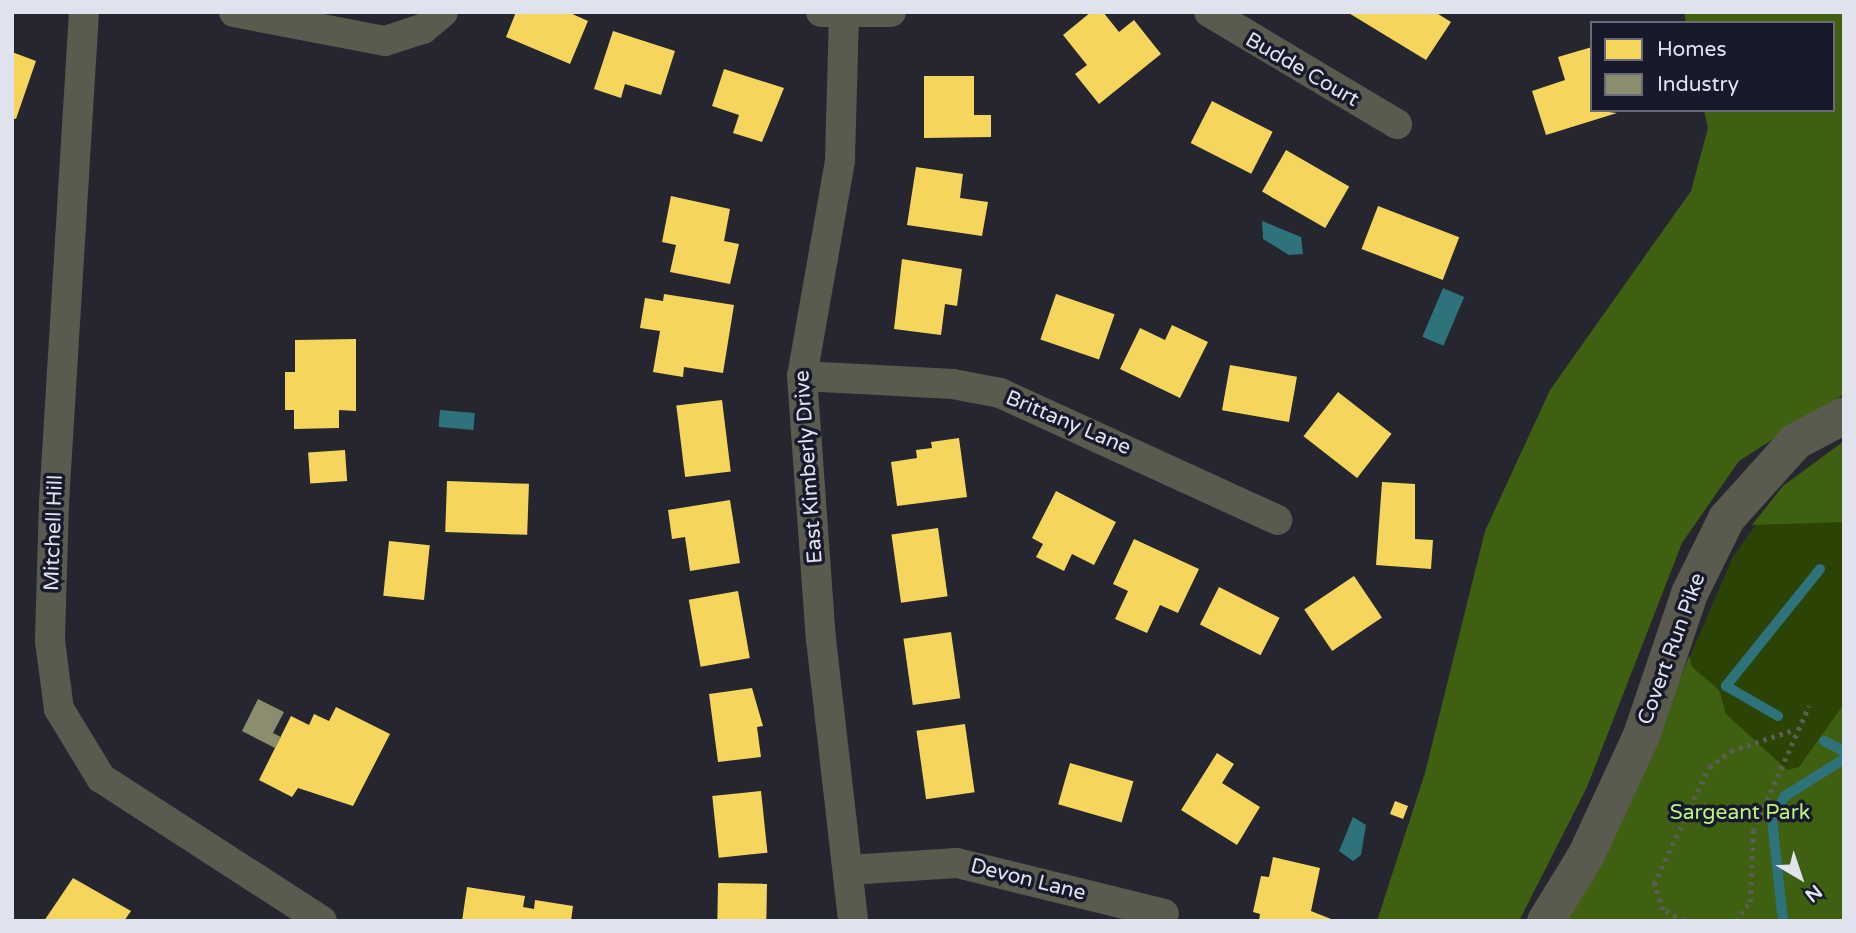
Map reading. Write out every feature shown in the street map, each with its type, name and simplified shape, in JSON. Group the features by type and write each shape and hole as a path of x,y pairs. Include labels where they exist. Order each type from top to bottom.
{"street":[{"name":"Mitchell Hill","path":"84,12 54,503 50,641 59,709 101,778 322,921"},
{"path":"234,12 384,41 423,29 443,12"},
{"path":"833,14 891,12"},
{"name":"Budde Court","path":"1209,12 1397,124"},
{"name":"East Kimberly Drive","path":"833,14 840,161 802,376 821,639 853,921"},
{"name":"Brittany Lane","path":"802,376 953,384 1000,393 1278,520"},
{"name":"Covert Run Pike","path":"1545,921 1586,854 1641,735 1689,593 1726,518 1795,441 1844,415"},
{"name":"Devon Lane","path":"848,870 957,863 1164,914"}],"path":[{"path":"1736,921 1750,902 1753,831 1788,757 1793,730 1809,706"},
{"path":"1684,921 1663,910 1654,884 1709,767 1731,751 1793,730"}],"green space":[{"path":"1684,12 1844,12 1844,394 1739,461 1682,543 1587,787 1519,921 1377,921 1425,773 1485,531 1550,390 1691,191 1708,128 1704,112 1835,112 1835,21 1686,21"},
{"name":"Sargeant Park","path":"1844,441 1844,921 1575,921 1733,557 1783,486"},
{"path":"1844,441 1844,522 1752,525 1783,486"},
{"path":"1689,656 1692,667 1719,690 1726,714 1787,770 1799,767 1844,704 1844,921 1567,921 1650,757"}],"water":[{"path":"1262,221 1301,237 1303,254 1289,255 1263,239"},
{"path":"1443,288 1464,297 1443,346 1422,337"},
{"path":"440,410 475,413 473,430 439,427"},
{"path":"1353,817 1366,825 1361,855 1353,861 1339,851"}],"building: Homes":[{"path":"516,12 568,12 588,21 570,64 506,37"},
{"path":"1091,12 1103,12 1119,32 1134,20 1161,54 1099,104 1075,74 1087,65 1063,35"},
{"path":"1347,12 1435,12 1451,22 1426,60"},
{"path":"613,31 675,51 661,95 625,84 621,98 594,89"},
{"path":"1590,48 1590,112 1617,113 1546,135 1532,91 1565,80 1558,57"},
{"path":"12,52 36,61 16,119 12,118"},
{"path":"724,69 784,88 762,142 733,133 739,115 712,106"},
{"path":"924,76 974,76 974,115 991,115 991,137 924,138"},
{"path":"1212,101 1273,132 1251,174 1191,143"},
{"path":"1286,150 1349,186 1325,228 1262,192"},
{"path":"916,167 963,174 960,198 988,202 982,236 907,225"},
{"path":"671,196 730,209 724,241 739,244 730,284 670,272 676,245 662,242"},
{"path":"1378,206 1459,237 1443,280 1362,249"},
{"path":"902,259 962,269 957,306 945,304 941,335 894,329"},
{"path":"664,294 734,305 723,373 684,367 683,377 653,372 660,331 640,328 645,298 663,301"},
{"path":"1056,294 1115,314 1099,360 1040,339"},
{"path":"1172,325 1208,342 1180,398 1120,369 1140,328 1165,340"},
{"path":"356,339 356,411 339,410 339,428 294,429 294,410 285,410 285,372 295,372 295,340"},
{"path":"1230,365 1297,377 1289,422 1222,410"},
{"path":"1338,392 1392,434 1357,478 1304,436"},
{"path":"722,400 731,471 685,477 676,406"},
{"path":"959,438 967,497 897,506 891,462 917,458 916,450 932,448 931,442"},
{"path":"345,450 347,481 310,484 308,453"},
{"path":"447,481 529,484 527,535 445,532"},
{"path":"1382,482 1415,484 1415,539 1433,540 1431,569 1376,565"},
{"path":"1056,491 1116,522 1094,565 1072,554 1064,571 1036,557 1043,544 1032,538"},
{"path":"730,500 740,563 690,571 685,537 672,539 668,510"},
{"path":"938,528 948,596 901,603 891,535"},
{"path":"1134,539 1199,569 1178,613 1160,605 1147,633 1115,619 1128,591 1113,584"},
{"path":"389,541 430,545 424,600 383,596"},
{"path":"1354,576 1382,617 1332,651 1304,610"},
{"path":"1219,587 1280,618 1261,655 1200,624"},
{"path":"738,591 750,658 701,667 689,600"},
{"path":"951,632 960,698 913,705 903,639"},
{"path":"752,688 763,726 757,727 761,757 718,762 709,694"},
{"path":"336,707 390,734 353,806 298,788 292,797 259,780 291,716 309,725 314,714 329,721"},
{"path":"965,724 975,792 926,799 916,731"},
{"path":"1217,753 1234,764 1222,783 1260,807 1237,845 1181,810"},
{"path":"1070,763 1133,781 1122,823 1058,804"},
{"path":"761,791 767,853 719,858 712,796"},
{"path":"1395,801 1408,806 1403,819 1390,814"},
{"path":"1273,857 1320,868 1311,911 1336,921 1259,921 1260,914 1253,912 1261,876 1269,877"},
{"path":"73,878 131,911 124,921 44,921"},
{"path":"718,883 767,884 766,921 717,921"},
{"path":"467,887 525,896 523,907 534,909 535,900 573,906 571,921 462,921"}],"building: Industry":[{"path":"258,699 284,712 273,733 281,737 275,748 242,731"}],"waterway":[{"path":"1778,716 1726,686 1820,569"},
{"path":"1824,741 1844,751"},
{"path":"1783,921 1772,820 1785,796 1844,759"}]}
